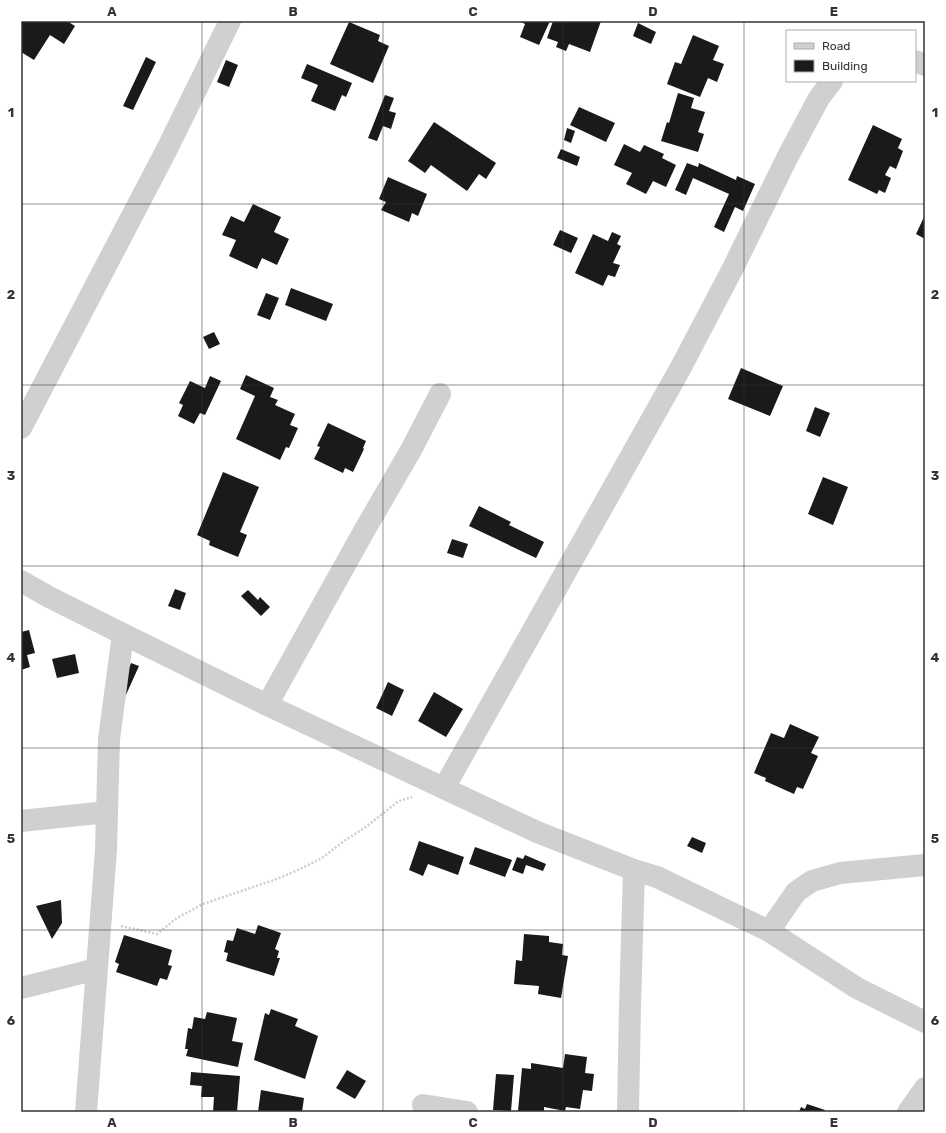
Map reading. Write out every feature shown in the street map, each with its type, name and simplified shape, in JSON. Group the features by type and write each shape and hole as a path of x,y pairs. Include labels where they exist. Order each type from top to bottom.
{"street":[{"path":"21,428 165,153 230,21"},
{"path":"444,788 680,369 733,268 787,158 819,98 831,82"},
{"path":"267,705 411,450 440,394"},
{"path":"21,581 123,634 267,705 537,832 634,870 656,877 769,931 857,988 925,1022"},
{"path":"86,1112 101,922 109,739 123,634"},
{"path":"21,821 107,812"},
{"path":"769,931 796,892 812,881 840,873 925,865"},
{"path":"628,1112 634,870"},
{"path":"21,988 97,969"},
{"path":"908,1112 925,1088"},
{"path":"423,1105 467,1112"}],"path":[{"path":"101,922 157,934 177,918 203,904 281,877 322,858 344,841 366,827 399,801 444,788"}],"building":[{"path":"21,21 67,21 75,26 64,44 50,35 34,60 21,52"},
{"path":"519,21 550,21 539,45 520,37 525,24"},
{"path":"553,21 601,21 590,52 569,44 566,51 556,47 558,42 547,38"},
{"path":"349,22 380,35 378,41 389,46 373,83 330,64"},
{"path":"638,23 656,32 651,44 633,36"},
{"path":"693,35 719,46 713,60 724,64 717,82 708,78 700,97 667,84 675,62 681,64"},
{"path":"146,57 156,62 133,110 123,106"},
{"path":"226,60 238,65 229,87 217,82"},
{"path":"307,64 352,83 346,97 342,95 335,111 311,101 318,85 301,78"},
{"path":"678,93 694,98 691,108 705,112 698,132 704,134 698,152 661,141 667,122 669,123"},
{"path":"385,95 394,98 389,111 396,113 391,129 383,126 377,141 368,138"},
{"path":"579,107 615,123 606,142 570,125"},
{"path":"434,122 496,163 486,179 479,174 467,191 431,165 425,173 408,161"},
{"path":"873,125 902,139 898,148 903,151 896,169 890,166 885,175 891,178 885,193 879,190 877,194 848,180"},
{"path":"567,128 575,131 571,143 564,140"},
{"path":"624,144 640,152 644,145 664,154 662,158 676,165 666,187 653,181 646,194 626,184 632,173 614,165"},
{"path":"561,149 580,157 577,166 557,158"},
{"path":"687,163 698,167 699,163 736,180 737,176 755,184 743,211 735,207 724,232 714,227 729,194 693,178 686,195 675,190"},
{"path":"388,177 427,194 418,216 412,213 409,222 381,210 386,202 379,199"},
{"path":"253,204 281,217 274,232 289,239 277,265 262,258 257,269 229,256 236,240 222,235 231,216 244,222"},
{"path":"924,217 925,218 925,239 916,234"},
{"path":"560,230 578,238 571,253 553,245"},
{"path":"612,232 621,236 617,244 621,246 613,263 620,265 615,277 608,275 603,286 575,273 593,234 608,241"},
{"path":"291,288 333,304 326,321 285,305"},
{"path":"266,293 279,298 270,320 257,315"},
{"path":"214,332 220,344 209,349 203,337"},
{"path":"741,368 783,386 770,416 728,399"},
{"path":"246,375 274,388 270,397 278,400 275,405 295,414 290,425 298,428 289,448 286,447 280,460 236,439 255,396 240,389"},
{"path":"210,376 221,381 205,415 200,413 194,424 178,416 183,405 179,403 190,381 205,388"},
{"path":"815,407 830,413 820,437 806,431"},
{"path":"328,423 366,441 363,448 364,449 353,472 345,468 343,473 314,459 320,447 317,446"},
{"path":"223,472 259,487 240,532 247,535 238,557 209,545 210,541 197,535"},
{"path":"823,477 848,487 833,525 808,514"},
{"path":"479,506 511,522 509,525 544,542 536,558 469,526"},
{"path":"452,539 468,544 463,558 447,553"},
{"path":"175,589 186,593 180,610 168,606"},
{"path":"248,590 258,600 260,597 270,607 261,616 241,596"},
{"path":"29,630 35,653 27,655 30,667 21,670 21,632"},
{"path":"75,654 79,673 57,678 52,659"},
{"path":"131,663 139,666 125,697 118,694"},
{"path":"388,682 404,690 392,716 376,708"},
{"path":"434,692 463,709 446,737 418,721"},
{"path":"790,724 819,737 811,753 818,756 803,789 797,787 794,794 765,781 766,778 754,773 771,733 784,738"},
{"path":"692,837 706,843 702,853 687,846"},
{"path":"419,841 464,857 458,875 428,864 423,876 409,870"},
{"path":"475,847 512,860 505,877 469,864"},
{"path":"525,855 546,864 543,871 526,865 523,874 512,870 517,857 523,859"},
{"path":"61,900 62,923 52,939 36,906"},
{"path":"258,925 281,933 275,949 279,951 277,958 280,958 274,976 226,961 228,953 224,952 227,940 233,941 237,928 255,934"},
{"path":"524,934 549,936 549,942 563,944 562,955 568,956 561,998 538,994 539,986 514,984 516,960 522,961"},
{"path":"124,935 172,950 168,965 172,966 167,980 160,978 157,986 116,972 119,964 115,962"},
{"path":"271,1009 298,1019 295,1026 318,1036 305,1079 254,1060 265,1013 269,1015"},
{"path":"207,1012 237,1018 232,1041 243,1043 238,1067 186,1056 188,1049 185,1049 188,1028 192,1029 194,1017 205,1019"},
{"path":"565,1054 587,1057 585,1073 594,1074 592,1091 583,1090 580,1109 566,1107 565,1111 544,1107 544,1112 518,1111 522,1068 531,1069 531,1063 563,1068"},
{"path":"347,1070 366,1081 355,1099 336,1088"},
{"path":"191,1072 240,1076 237,1112 213,1112 214,1097 201,1097 202,1086 190,1085"},
{"path":"496,1074 514,1075 511,1111 493,1110"},
{"path":"261,1090 304,1098 302,1112 258,1112"},
{"path":"807,1104 825,1110 824,1112 799,1112 801,1107 805,1109"}]}
